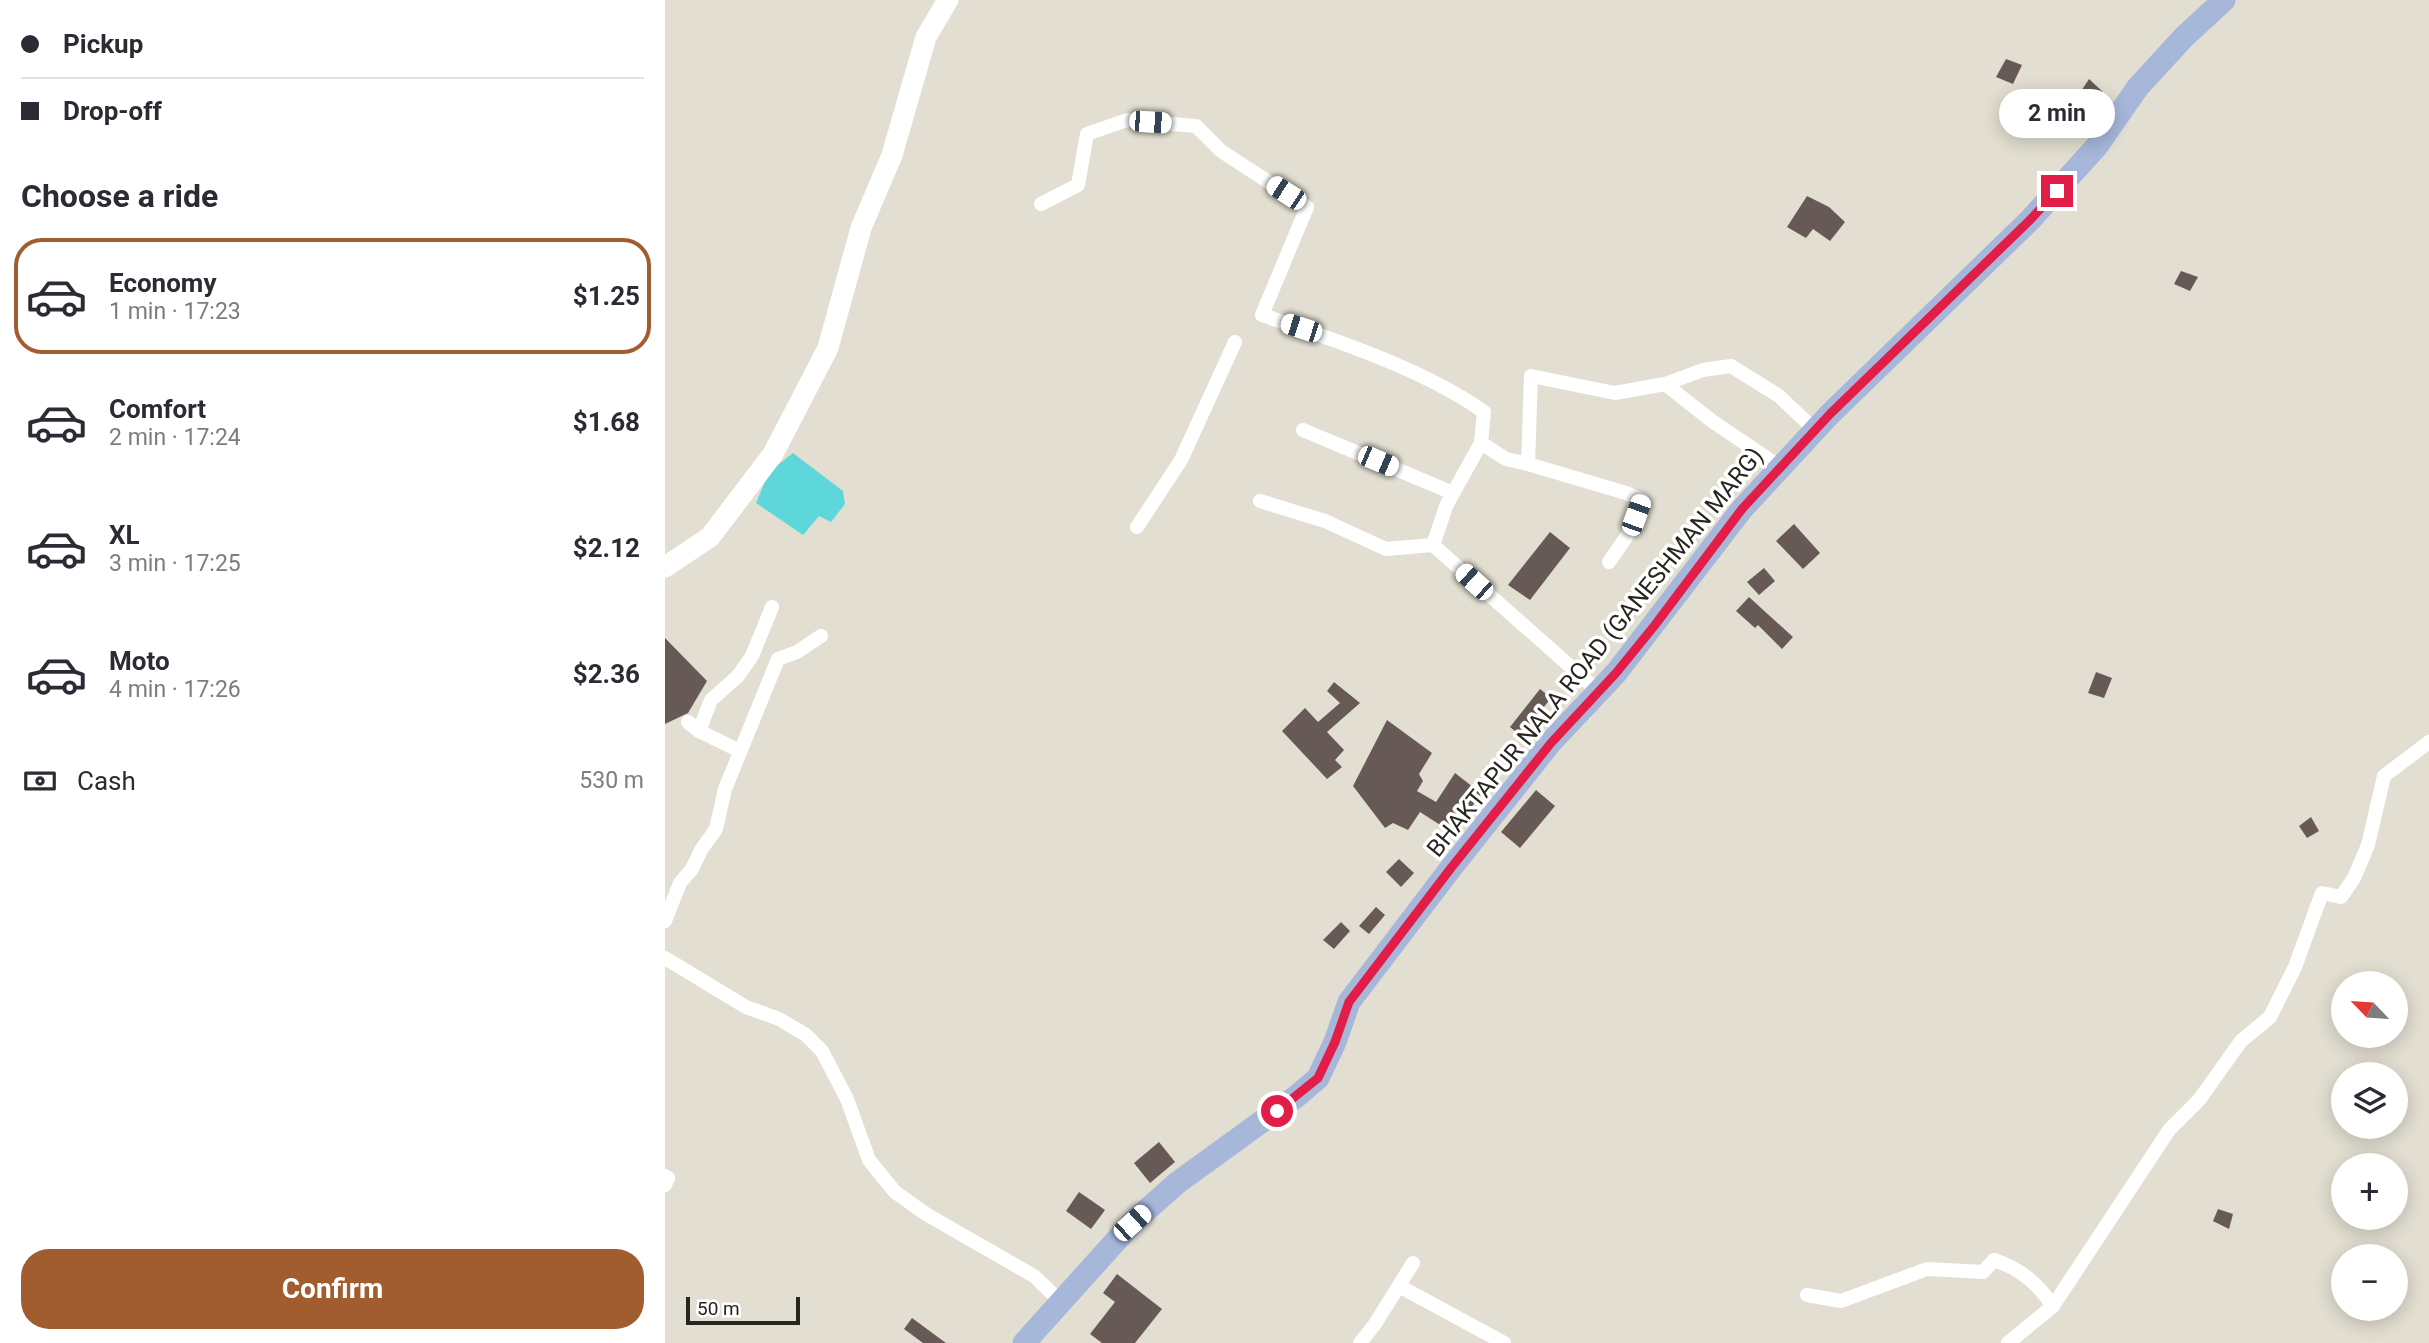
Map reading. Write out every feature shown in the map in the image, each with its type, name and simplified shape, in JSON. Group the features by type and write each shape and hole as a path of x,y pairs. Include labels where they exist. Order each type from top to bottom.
{"main road":[{"path":"665,567 710,537 773,454 828,348 860,228 893,155 926,37 948,0"},
{"name":"BHAKTAPUR NALA ROAD (GANESHMAN MARG)","path":"1024,1343 1132,1223 1168,1191 1318,1078 1335,1042 1349,1002 1551,743 1616,673 1655,625 1742,509 1815,430 2030,220 2098,146 2138,87 2184,37 2224,0"}],"street":[{"path":"1041,204 1079,185 1087,134 1127,120 1196,126 1221,151 1307,207 1262,316 1393,364 1456,392 1484,412 1481,443 1447,503 1433,545"},
{"path":"1137,527 1181,460 1235,342"},
{"path":"1528,464 1531,376 1615,393 1665,384 1703,370 1731,366 1779,396 1815,430"},
{"path":"1665,384 1712,421 1780,467"},
{"path":"1303,430 1453,493"},
{"path":"1481,443 1506,459 1642,500 1631,530 1609,562"},
{"path":"1260,501 1325,521 1386,549 1433,545 1598,691"},
{"path":"740,751 693,727 711,699 738,676 752,656 772,607"},
{"path":"665,921 680,883 716,830 725,789 778,659 797,652 821,636"},
{"path":"2008,1343 2053,1306 2169,1130 2199,1100 2241,1041 2270,1017 2295,967 2322,893 2341,897 2354,878 2368,845 2384,776 2429,742"},
{"path":"665,958 746,1007 779,1019 806,1035 822,1051 847,1099 869,1160 895,1192 926,1214 1034,1276 1061,1301"},
{"path":"665,1175 668,1178 665,1185"},
{"path":"1807,1295 1841,1301 1927,1269 1983,1272 1994,1260 2014,1266 2038,1284 2053,1306"},
{"path":"1360,1343 1413,1263"},
{"path":"1399,1286 1504,1343"}],"water":[{"path":"793,453 843,491 845,504 831,522 819,516 803,535 756,503 769,472"}],"building":[{"path":"2006,59 2022,65 2013,84 1996,77"},
{"path":"2089,79 2103,92 2076,127 2064,117"},
{"path":"2023,98 2047,118 2033,132 2010,111"},
{"path":"1807,196 1829,207 1845,222 1830,241 1813,229 1806,238 1787,227"},
{"path":"2181,271 2198,277 2190,291 2174,284"},
{"path":"1794,524 1820,553 1803,569 1776,541"},
{"path":"1550,532 1570,548 1530,600 1508,585"},
{"path":"1764,568 1775,581 1759,595 1747,582"},
{"path":"1749,597 1793,637 1782,649 1758,625 1755,628 1736,611"},
{"path":"665,638 707,681 688,713 665,724"},
{"path":"2096,672 2112,678 2104,698 2088,693"},
{"path":"1334,682 1360,703 1327,732 1344,750 1335,760 1342,767 1327,779 1282,731 1305,708 1318,722 1340,703 1327,691"},
{"path":"1540,689 1551,698 1521,736 1510,727"},
{"path":"1387,720 1432,753 1419,774 1423,781 1417,791 1436,802 1455,773 1482,794 1451,832 1420,812 1408,830 1393,823 1385,828 1353,786"},
{"path":"1536,790 1555,806 1520,848 1501,832"},
{"path":"2311,817 2319,831 2307,838 2299,826"},
{"path":"1399,859 1414,873 1401,887 1386,872"},
{"path":"1376,907 1385,915 1369,934 1359,926"},
{"path":"1341,922 1350,931 1334,949 1323,940"},
{"path":"1159,1142 1175,1162 1150,1183 1134,1163"},
{"path":"1079,1192 1105,1210 1091,1229 1066,1211"},
{"path":"2218,1209 2233,1214 2229,1229 2213,1221"},
{"path":"1117,1274 1162,1309 1135,1343 1102,1343 1090,1334 1115,1302 1103,1293"},
{"path":"912,1318 946,1343 923,1343 904,1329"}],"route":[{"path":"1277,1111 1318,1078 1335,1042 1349,1002 1551,743 1616,673 1655,625 1742,509 1830,414 2057,191"}]}
